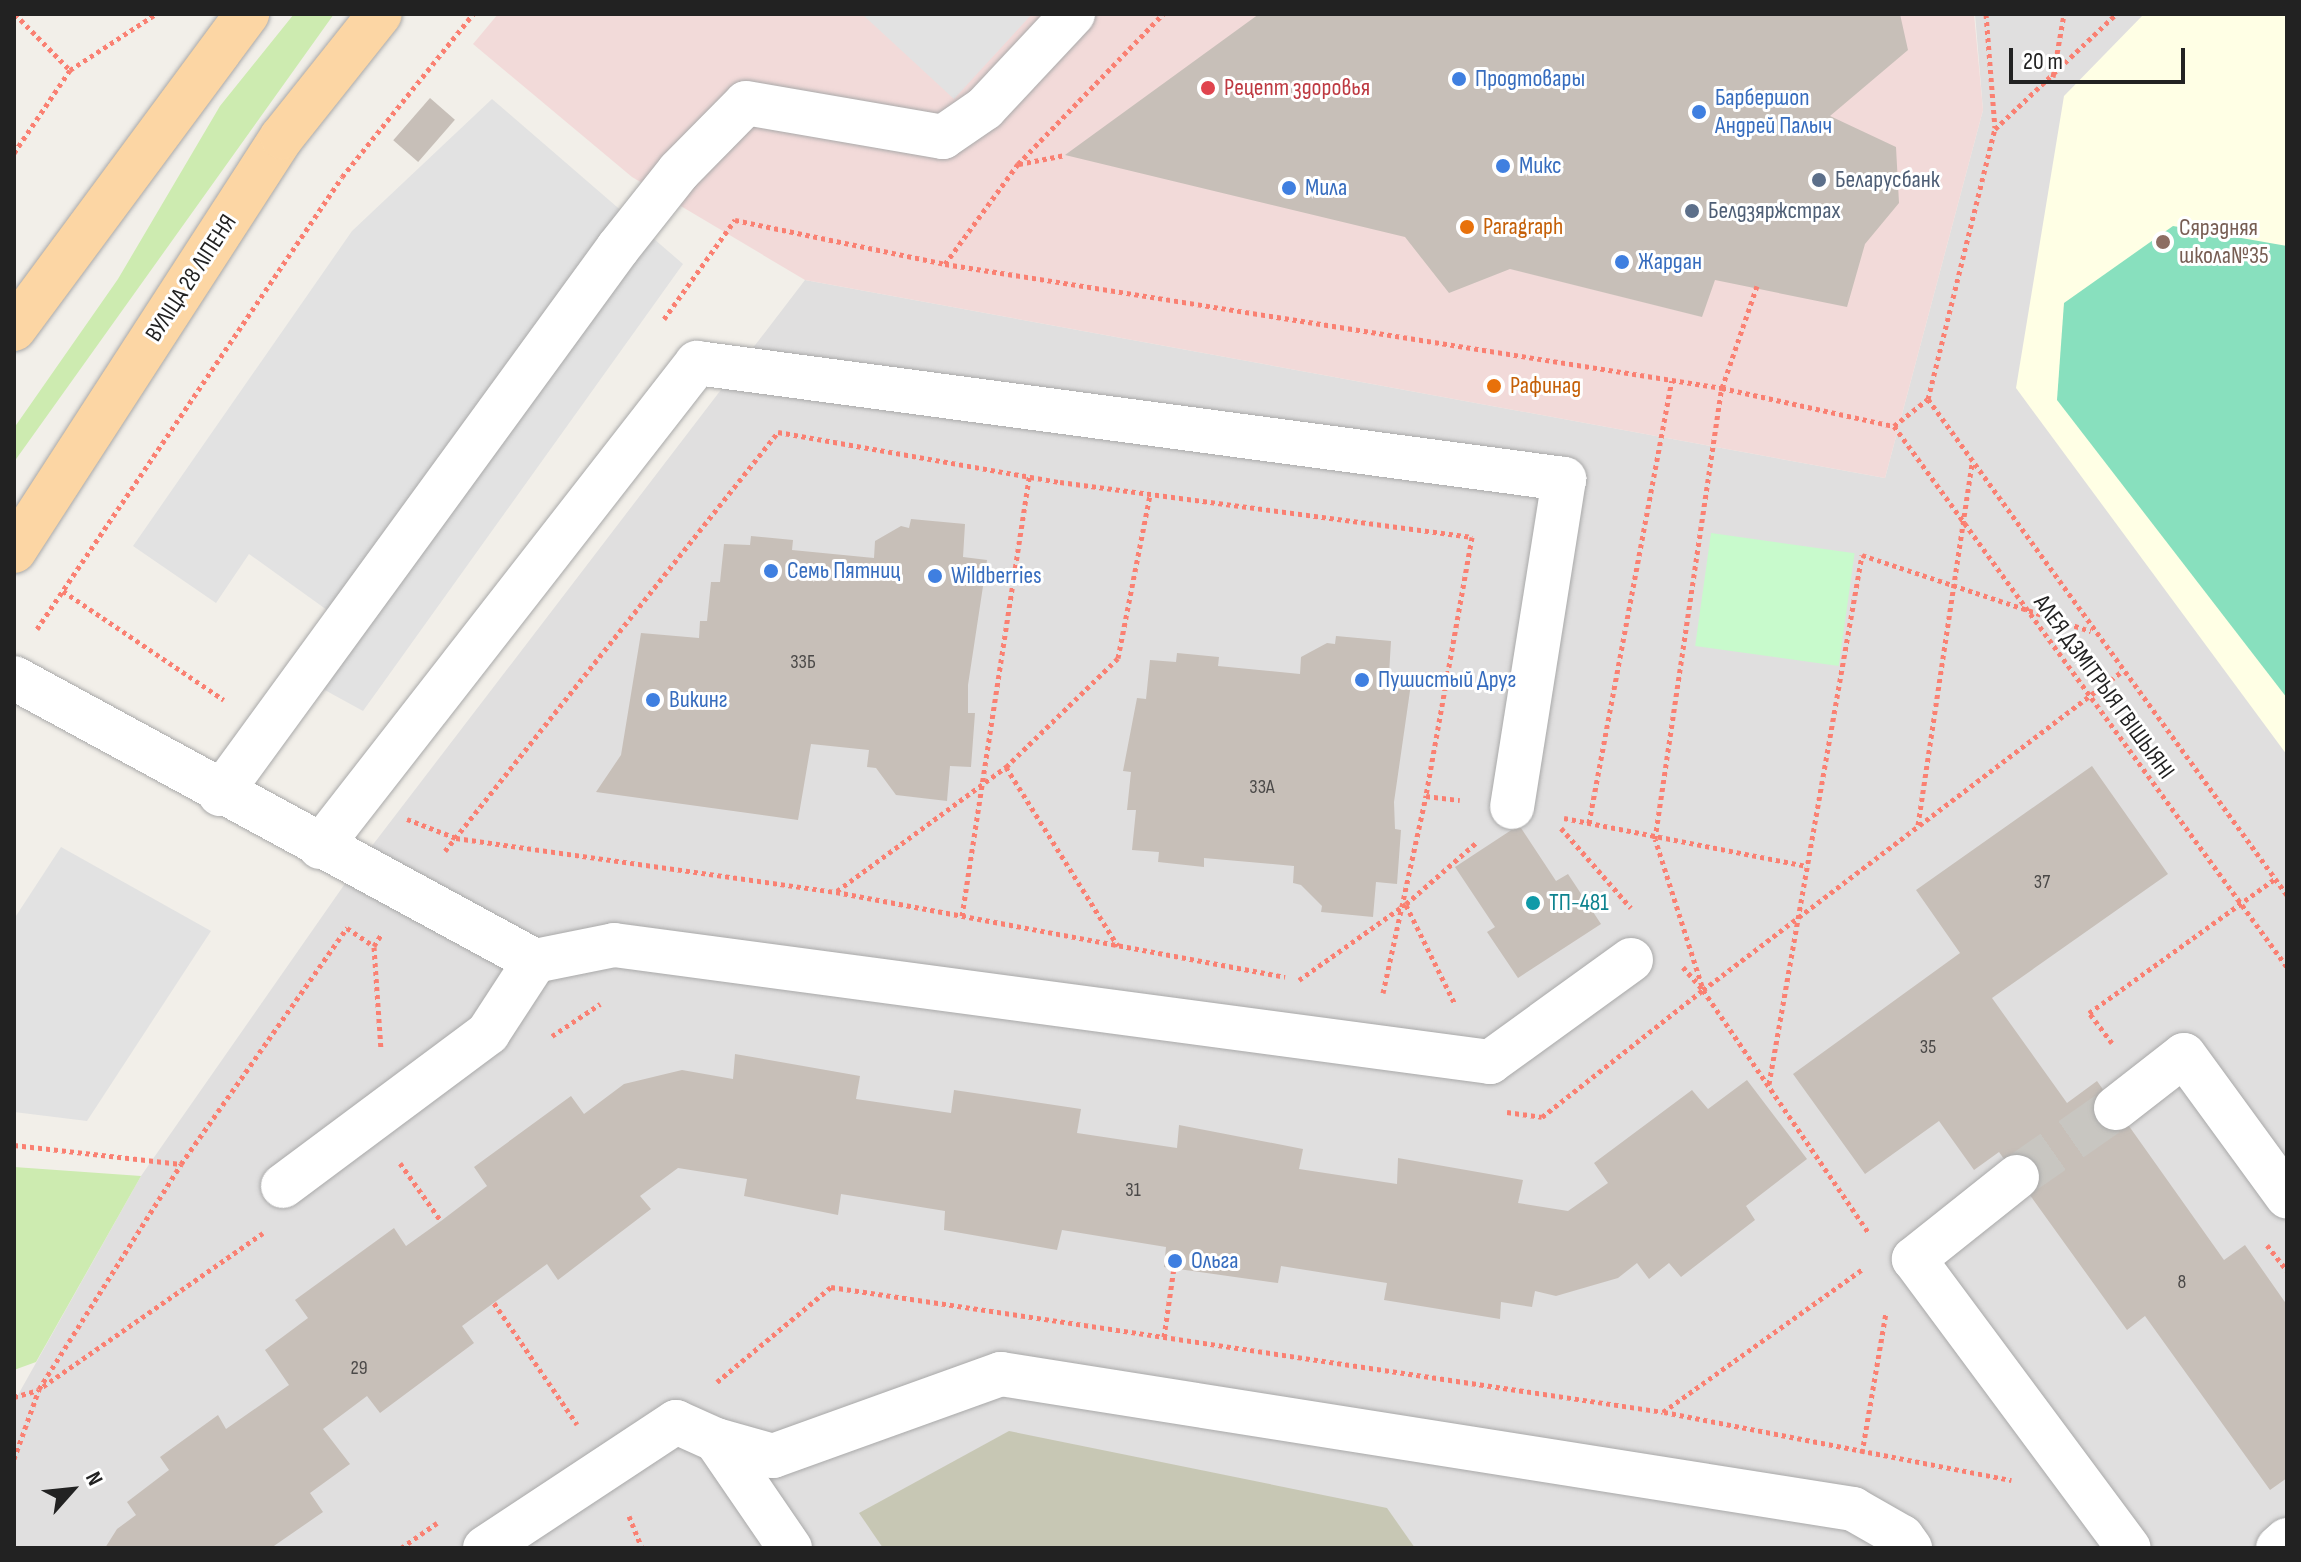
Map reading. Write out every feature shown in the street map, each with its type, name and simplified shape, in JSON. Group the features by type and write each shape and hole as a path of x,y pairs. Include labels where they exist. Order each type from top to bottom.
{"main road":[{"path":"14,329 247,14"},
{"name":"ВУЛІЦА 28 ЛІПЕНЯ","path":"14,551 282,137 380,14"}],"lane":[{"path":"220,794 618,248 679,171 746,103 943,137 985,108 1073,14"},
{"path":"320,847 697,363 1564,479 1512,807"},
{"path":"22,658 220,794 535,961 614,945 1490,1062 1631,960"},
{"path":"283,1186 488,1033 535,961"},
{"path":"2116,1108 2184,1055 2287,1196"},
{"path":"2017,1177 1914,1259 2129,1548"},
{"path":"485,1548 676,1422 716,1440 773,1456 1001,1374 1853,1509 1902,1537 1910,1548"},
{"path":"716,1440 790,1548"},
{"path":"2278,1548 2287,1540"}],"path":[{"path":"15,14 70,70"},
{"path":"14,153 70,70 156,14"},
{"path":"22,658 63,591 342,177 473,14"},
{"path":"945,264 1018,164 1163,14"},
{"path":"735,220 945,264 1722,388 1894,426 1928,399 1995,129 1986,14"},
{"path":"2053,78 2064,14"},
{"path":"1995,129 2053,78 2116,14"},
{"path":"1018,164 1065,155"},
{"path":"1703,990 1655,839 1722,388 1757,286"},
{"path":"1589,823 1672,381"},
{"name":"АЛЕЯ ДЗМІТРЫЯ ГВІШЫЯНІ","path":"1928,399 2091,631 2287,895"},
{"name":"АЛЕЯ ДЗМІТРЫЯ ГВІШЫЯНІ","path":"1894,426 2088,698 2287,967"},
{"path":"1918,827 1950,585 1972,462"},
{"path":"962,916 1029,476"},
{"path":"1060,482 1472,537 1406,904 1385,993"},
{"path":"836,892 1006,767 1118,658 1150,495"},
{"path":"1769,1085 1862,555 2091,631"},
{"path":"63,591 268,729"},
{"path":"1703,990 2121,672"},
{"path":"1006,767 1118,946"},
{"path":"364,791 414,824 456,838 836,892 1315,982"},
{"path":"1426,796 1512,807"},
{"path":"1301,980 1455,865 1512,807"},
{"path":"1639,916 1550,815 1655,839 1807,866"},
{"path":"1406,904 1457,1008 1442,1005"},
{"path":"1676,959 1703,990"},
{"path":"1371,991 1400,996"},
{"path":"14,1145 181,1164"},
{"path":"1853,1509 1892,1275 1914,1259"},
{"path":"1164,1337 1174,1268"},
{"path":"494,1303 605,1466"},
{"path":"14,1397 39,1389 14,1459"},
{"path":"1663,1412 2028,1483"}],"shaded area":[{"path":"498,14 1974,14 1983,110 1885,478 805,280 632,177 473,44"},
{"path":"862,14 1032,14 954,99"},
{"path":"1975,14 2287,14 2287,1548 14,1548 14,1402 141,1176 365,855 805,280 1885,478 1983,110"},
{"name":"Сярэдняя школа№35","path":"2144,14 2287,14 2287,755 2016,388 2064,96"},
{"path":"492,99 683,264 363,711 292,672 327,610 249,554 216,603 133,546 352,231"},
{"path":"61,847 211,931 87,1121 14,1112 14,919"},
{"path":"1009,1431 1387,1508 1415,1548 883,1548 859,1513"}],"green space":[{"path":"294,14 334,14 14,462 14,428 118,279 220,106"},
{"path":"2173,226 2287,246 2287,698 2057,400 2064,303"},
{"path":"1711,533 1855,553 1839,666 1695,646"},
{"path":"14,1167 141,1176 36,1362 14,1370"}],"building":[{"name":"Микс","path":"1259,14 1900,14 1908,50 1830,116 1896,147 1899,203 1865,244 1847,307 1715,280 1702,317 1510,269 1449,293 1405,237 1065,155"},
{"path":"430,98 455,120 418,162 393,140"},
{"path":"911,519 965,524 963,557 987,560 968,685 968,713 975,713 971,767 950,766 947,801 896,795 876,768 867,767 869,750 811,744 798,820 596,792 621,755 641,633 699,638 700,621 707,621 711,582 720,582 724,544 750,545 751,536 793,540 792,550 874,558 875,541 901,526 909,528"},
{"path":"1336,636 1391,641 1389,674 1412,677 1394,802 1395,829 1401,830 1397,884 1376,882 1373,917 1321,912 1322,906 1301,885 1293,883 1294,866 1204,858 1204,867 1158,862 1159,852 1132,850 1136,810 1127,810 1131,772 1123,771 1137,698 1146,699 1150,660 1176,662 1177,653 1219,657 1218,666 1300,674 1301,657 1327,643 1335,644"},
{"path":"2092,766 2168,874 1992,998 2067,1103 2097,1081 2224,1260 2245,1245 2287,1305 2287,1478 2270,1490 2145,1316 2127,1330 1999,1152 1974,1170 1939,1121 1865,1174 1793,1074 1960,953 1916,890"},
{"name":"ТП-481","path":"1519,825 1556,881 1568,874 1601,924 1518,978 1487,932 1495,927 1455,867"},
{"path":"735,1054 860,1076 856,1099 951,1113 954,1090 1081,1109 1077,1133 1177,1148 1179,1125 1303,1149 1299,1169 1397,1184 1398,1158 1523,1180 1518,1203 1568,1211 1608,1183 1594,1163 1692,1090 1708,1109 1747,1080 1807,1159 1746,1206 1755,1220 1681,1277 1669,1263 1649,1279 1637,1263 1618,1278 1556,1296 1535,1291 1532,1307 1501,1302 1500,1319 1384,1300 1387,1283 1281,1266 1278,1283 1164,1267 1166,1247 1062,1230 1057,1250 944,1230 945,1211 841,1194 838,1215 744,1196 747,1179 678,1168 640,1196 651,1209 558,1280 547,1264 462,1326 474,1343 380,1413 367,1396 323,1429 350,1464 310,1493 323,1512 271,1548 105,1548 117,1529 136,1515 127,1502 169,1470 160,1457 218,1415 226,1429 289,1385 265,1350 308,1318 295,1300 394,1228 406,1246 441,1221 487,1186 474,1167 571,1096 584,1114 624,1084 682,1070 733,1079"}],"tunnel":[{"path":"2017,1177 2116,1108"}],"place":[{"name":"Продтовары","path":"1459,79"},
{"name":"Рецепт здоровья","path":"1208,88"},
{"name":"Барбершоп Андрей Палыч","path":"1699,112"},
{"name":"Микс","path":"1503,166"},
{"name":"Беларусбанк","path":"1819,180"},
{"name":"Мила","path":"1289,188"},
{"name":"Белдзяржстрах","path":"1692,211"},
{"name":"Paragraph","path":"1467,227"},
{"name":"Сярэдняя школа№35","path":"2163,242"},
{"name":"Жардан","path":"1622,262"},
{"name":"Рафинад","path":"1494,386"},
{"name":"Семь Пятниц","path":"771,571"},
{"name":"Wildberries","path":"935,576"},
{"name":"Пушистый Друг","path":"1362,680"},
{"name":"Викинг","path":"653,700"},
{"name":"ТП-481","path":"1533,903"},
{"name":"Ольга","path":"1175,1261"}]}
